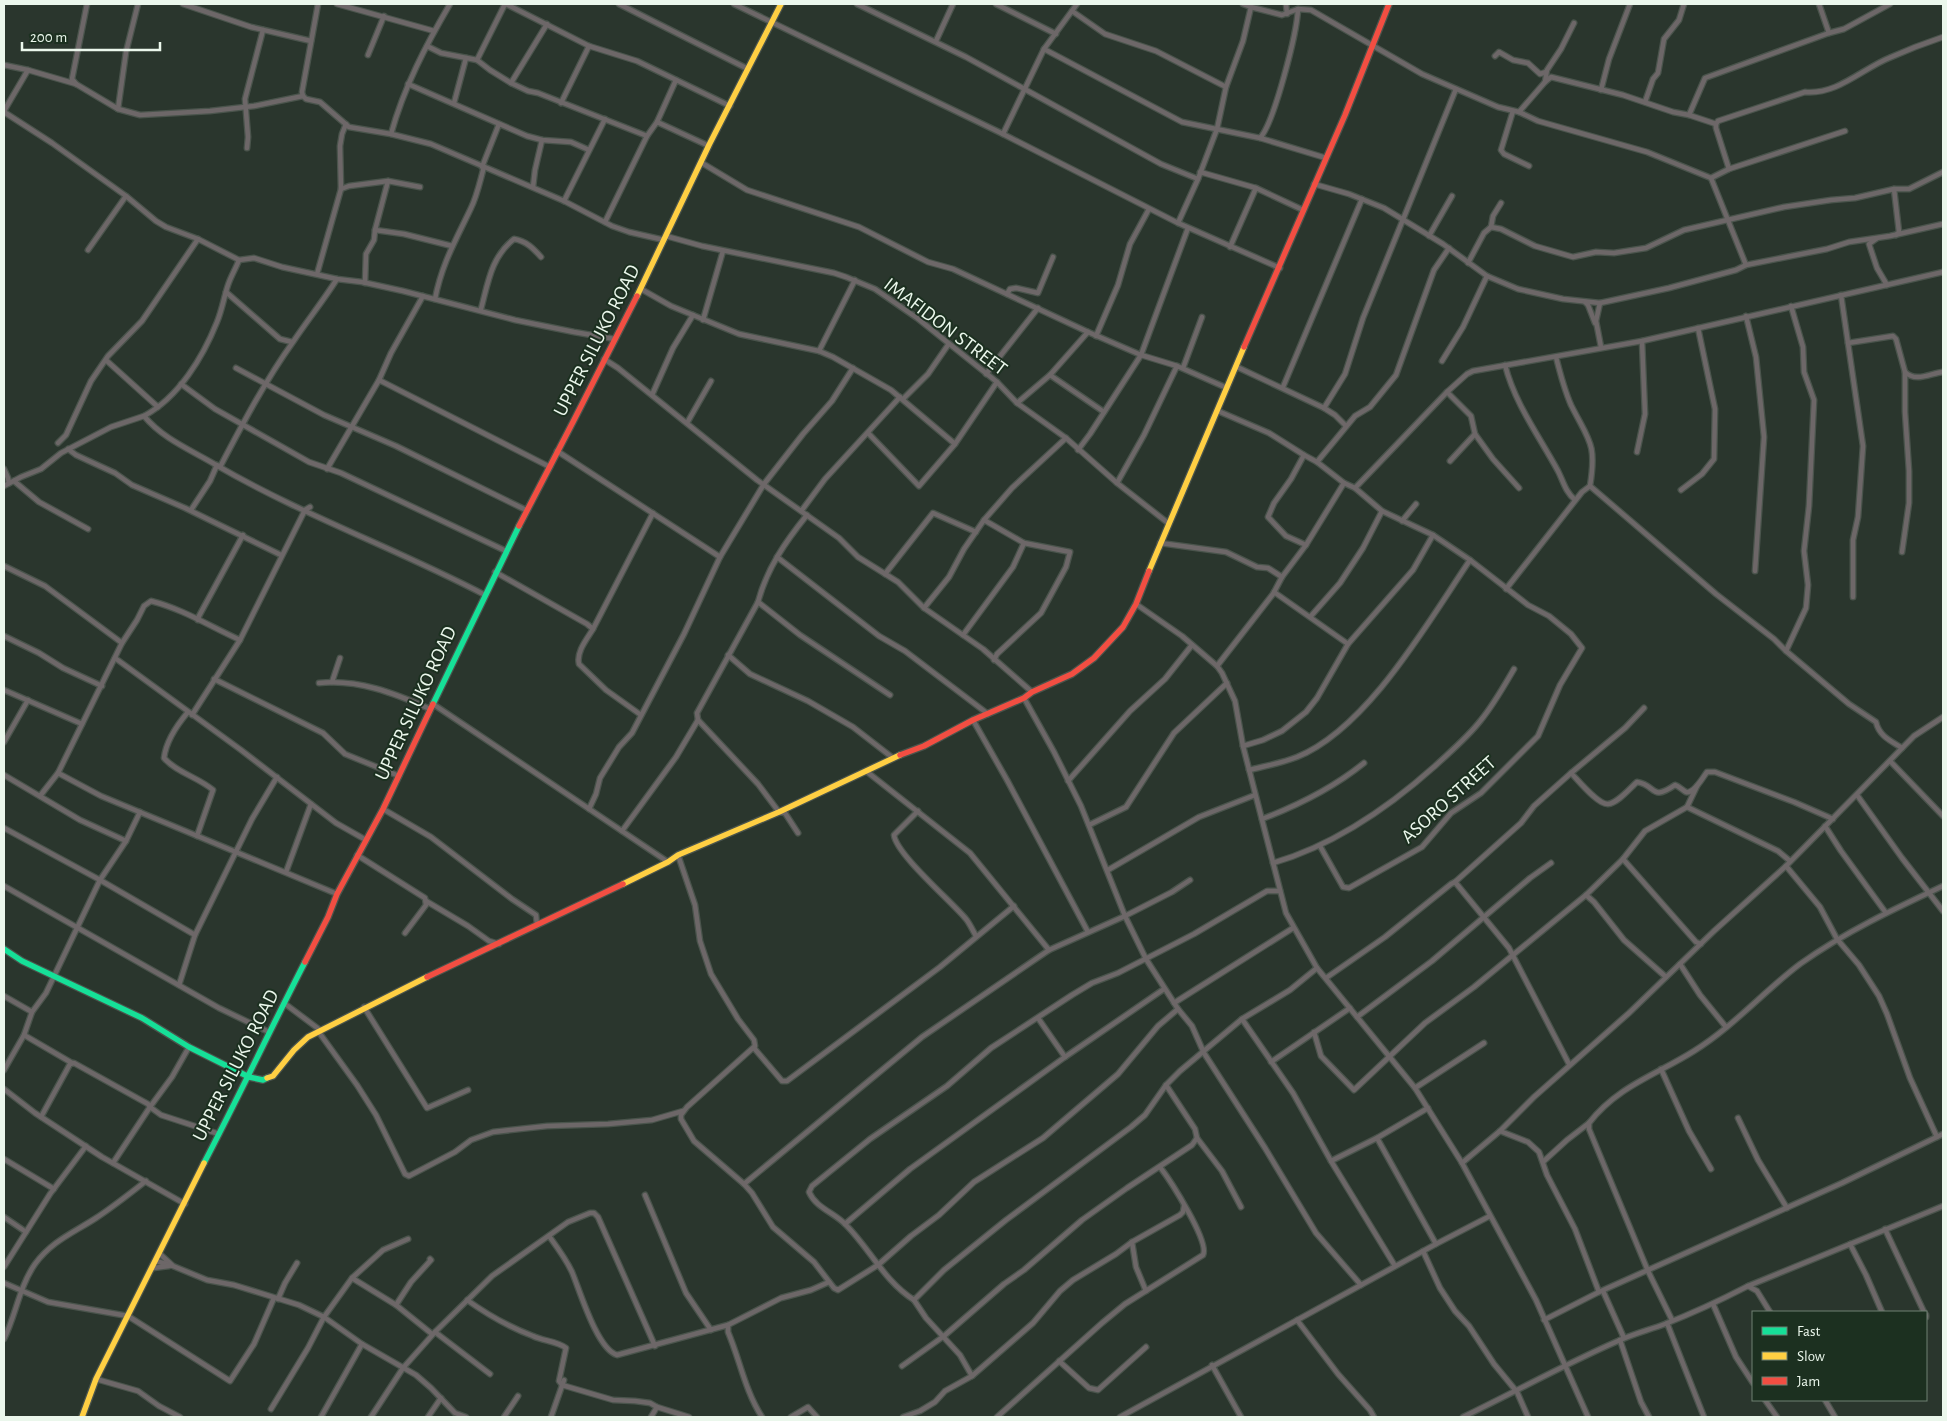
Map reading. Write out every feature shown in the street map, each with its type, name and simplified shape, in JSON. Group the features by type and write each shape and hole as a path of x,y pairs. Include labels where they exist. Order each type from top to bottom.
{"street":[{"path":"76,84 72,80 87,4"},
{"path":"118,109 126,52 138,4"},
{"path":"183,4 262,30 311,42"},
{"path":"303,96 302,92 318,4"},
{"path":"337,4 434,31"},
{"path":"392,134 408,84 434,31 450,4"},
{"path":"477,60 506,4 589,46 637,62 730,106"},
{"path":"619,4 748,70"},
{"path":"734,4 1003,134 1188,228 1280,268"},
{"name":"UPPER SILUKO ROAD","path":"82,1417 96,1379 249,1077 269,1032 328,917 337,894 383,809 495,572 616,339 709,146 781,4"},
{"path":"857,4 936,41 1024,90 1072,113 1161,164 1198,178"},
{"path":"936,41 952,4"},
{"path":"996,4 1056,34"},
{"path":"1003,134 1044,49 1078,4"},
{"path":"1243,4 1273,14 1311,10 1373,48 1422,74 1498,107 1647,152 1711,178 1746,265"},
{"path":"1286,4 1286,14"},
{"path":"4,949 22,962 142,1018 189,1047 249,1077 263,1080 273,1076 294,1050 319,1031 364,1007 499,944 668,862 678,855 779,812 893,758 924,746 973,720 1024,698 1032,692 1072,674 1094,658 1123,627 1136,604 1168,522 1280,268 1390,4"},
{"path":"1601,90 1609,58 1630,4"},
{"path":"1645,102 1653,79 1658,73 1664,39 1679,20 1684,4"},
{"path":"1819,4 1829,33"},
{"path":"1689,115 1705,78 1844,29 1890,4"},
{"path":"1178,223 1217,129 1226,86 1243,41 1252,7"},
{"path":"1260,138 1268,125 1280,89 1295,35 1298,10"},
{"path":"1072,11 1105,34 1156,50 1226,86"},
{"path":"368,55 384,16"},
{"path":"1545,82 1547,72 1574,23"},
{"path":"511,83 546,24"},
{"path":"247,148 248,137 244,99 262,30"},
{"path":"1519,112 1547,78 1556,78 1581,83 1716,124 1739,113 1805,92 1814,93 1831,88 1860,76 1888,58 1943,36"},
{"path":"427,46 441,53 477,60 511,83 647,136"},
{"path":"561,104 589,46"},
{"path":"1044,49 1182,122 1260,138 1326,158"},
{"path":"1495,56 1499,52 1513,60 1528,63 1540,74 1547,72"},
{"path":"454,103 466,58"},
{"path":"4,65 76,84 118,109 140,115 158,116 246,107 303,96 306,99 320,102 346,124 341,138 341,189 317,274"},
{"path":"28,70 4,112 52,143 166,227 198,238 239,260 254,258 282,267 423,296 515,320 616,339"},
{"path":"606,222 647,136 657,122 676,80"},
{"path":"408,84 527,136 542,140 570,142 589,150"},
{"path":"1324,408 1345,374 1363,318 1456,89"},
{"path":"1513,111 1501,150 1504,154 1530,166"},
{"path":"564,201 605,119"},
{"path":"657,122 709,146"},
{"name":"IMAFIDON STREET","path":"346,124 354,128 392,134 431,144 533,187 629,232 834,273 875,289 917,318 948,345 997,382 1017,403 1066,438 1117,483 1168,522"},
{"path":"435,299 439,276 471,207 499,124"},
{"path":"1716,124 1729,169"},
{"path":"1711,178 1729,169 1846,130"},
{"path":"533,187 542,140"},
{"path":"702,163 747,190 859,227 928,262 953,269 1096,336 1141,355 1184,368 1227,388"},
{"path":"1200,172 1256,188 1303,210"},
{"path":"1492,227 1501,229 1534,246 1573,257 1596,252 1614,253 1646,248 1684,230 1784,207 1855,198 1894,189 1908,189 1943,172"},
{"path":"341,189 349,186 388,181 420,187"},
{"path":"365,283 366,254 374,240 388,181"},
{"path":"1314,184 1349,194 1384,208 1449,248 1487,276 1518,290 1563,299 1600,303 1669,288 1736,270 1746,265 1943,224"},
{"path":"1230,247 1256,188"},
{"path":"1894,189 1899,227 1899,232 1896,235"},
{"path":"88,250 126,196"},
{"path":"1430,236 1452,196"},
{"path":"1283,387 1362,199"},
{"path":"1468,263 1484,233 1492,227 1493,216 1501,203"},
{"path":"1096,336 1118,285 1130,244 1149,209"},
{"path":"1078,450 1141,355 1188,228"},
{"path":"375,230 404,234 452,246"},
{"path":"58,442 66,435 91,382 104,362 142,321 198,238"},
{"path":"1869,244 1877,238"},
{"path":"481,310 492,266 507,244 514,239 518,239 532,247 541,257"},
{"path":"1864,240 1869,244 1877,268 1887,285"},
{"path":"1317,462 1355,416 1370,408 1396,375 1434,270 1449,248"},
{"path":"703,320 723,251"},
{"path":"1007,294 1010,289 1016,288 1038,293 1053,257"},
{"path":"9,484 41,469 53,458 68,449 111,427 144,416 158,407 182,384 218,321 226,292 239,260"},
{"path":"1354,488 1447,392 1473,371 1642,341 1943,272"},
{"path":"1442,362 1463,327 1487,276"},
{"path":"191,510 292,342 318,309 337,279"},
{"path":"819,351 855,280"},
{"path":"640,289 671,306 739,334 760,340 819,351 892,390 955,444"},
{"path":"226,292 280,339 292,342"},
{"path":"1841,295 1863,446 1858,517 1853,540 1853,597"},
{"path":"327,469 379,380 391,353 423,296"},
{"path":"1585,302 1596,324 1601,348"},
{"path":"1596,324 1597,310 1600,303"},
{"path":"1786,651 1806,608 1808,585 1804,551 1809,506 1814,400 1804,372 1803,347 1791,306"},
{"path":"986,374 1038,308"},
{"path":"652,395 673,348 692,315"},
{"path":"1746,316 1756,357 1764,437 1755,571"},
{"path":"1184,368 1202,317"},
{"path":"1681,490 1702,474 1714,459 1715,409 1698,328"},
{"path":"1017,403 1050,375 1088,332"},
{"path":"1848,343 1893,336 1896,339 1905,372 1909,503 1902,552"},
{"path":"1637,452 1645,414 1642,341"},
{"path":"802,510 825,478 902,398 928,374 948,345"},
{"path":"1218,411 1268,433 1317,462 1344,483 1354,488 1382,511 1433,535 1470,560 1506,589 1575,500 1590,486 1593,465 1590,438 1564,388 1556,356"},
{"path":"604,359 618,368 764,484 839,538 858,557 898,582 924,608 963,635 1032,692"},
{"path":"107,361 158,407"},
{"path":"1505,365 1509,380 1558,472 1566,492 1575,500"},
{"path":"1117,483 1144,435 1177,366"},
{"path":"1237,367 1283,387 1324,408 1335,415 1346,426"},
{"path":"236,368 324,415 446,470 526,510"},
{"path":"589,809 596,794 600,778 619,747 632,733 684,634 720,556 764,484 803,434 832,401 853,368"},
{"path":"1905,372 1909,376 1916,377 1943,372"},
{"path":"1050,375 1104,412"},
{"path":"379,380 550,467"},
{"path":"686,423 711,381"},
{"path":"869,434 919,486 955,444 997,382"},
{"path":"182,384 215,409 309,462 350,477 506,551"},
{"path":"1447,392 1471,416 1476,434 1493,459 1519,488"},
{"path":"144,416 152,425 178,444 218,466 485,594"},
{"path":"1450,461 1476,434"},
{"path":"924,608 949,577 964,549 984,520 1012,488 1066,438"},
{"path":"68,449 76,455 115,473 132,485 191,510 282,554"},
{"path":"557,451 720,556"},
{"path":"1304,455 1291,479 1274,503 1268,517 1286,536 1306,545"},
{"path":"4,469 8,475 9,484"},
{"path":"1217,666 1274,592 1282,577 1306,545 1344,483"},
{"path":"9,484 88,529"},
{"path":"1590,486 1849,704 1876,722 1878,730 1882,735 1902,748"},
{"path":"1402,521 1416,504"},
{"path":"197,836 213,790 202,781 172,766 164,758 165,750 178,725 190,713 240,640 282,554 307,509"},
{"path":"1311,616 1340,583 1382,511"},
{"path":"641,715 606,690 579,664 578,659 653,513"},
{"path":"885,574 933,513 976,532"},
{"path":"798,833 785,813 779,812 758,784 698,720 697,713 758,602 761,588 777,557 807,514"},
{"path":"984,520 1024,543 1070,552 1066,567 1041,613 997,654 994,660"},
{"path":"198,620 212,589 243,535"},
{"path":"1243,746 1282,731 1306,712 1317,698 1348,644 1413,570 1433,535"},
{"path":"1160,542 1226,552 1257,567 1268,568 1282,577"},
{"path":"963,635 1013,567 1024,543"},
{"path":"777,557 879,636 904,651 988,714"},
{"path":"1249,770 1297,757 1322,743 1343,727 1386,682 1470,560"},
{"path":"4,566 45,586 122,643"},
{"path":"495,572 593,629"},
{"name":"ASORO STREET","path":"1320,846 1342,886 1349,888 1357,884 1422,847 1451,813 1481,793 1538,736 1560,685 1582,648 1571,634 1549,616 1528,605 1506,589"},
{"path":"1274,592 1311,616 1348,644"},
{"path":"40,796 58,773 122,643 144,606 151,600 185,612 240,640"},
{"path":"758,602 800,635 890,695"},
{"path":"1136,604 1217,666 1227,683 1240,720 1243,746 1255,795 1286,913 1293,928 1318,968 1415,1088 1462,1163 1512,1254 1588,1417"},
{"path":"4,636 39,653 62,668 102,686"},
{"path":"1068,781 1130,711 1165,678 1192,645"},
{"path":"728,655 750,674 808,702 853,727 893,758"},
{"path":"115,658 277,777 336,823 366,840"},
{"path":"1273,863 1297,856 1320,846 1381,811 1462,742 1495,702 1514,669"},
{"path":"214,679 322,733 345,754 399,776"},
{"path":"319,683 333,680 381,690 431,706 668,862"},
{"path":"1089,825 1126,807 1174,733 1227,683"},
{"path":"4,690 82,724"},
{"path":"1024,698 1089,825 1125,916 1146,959 1178,1010 1192,1026 1204,1053 1265,1148 1316,1233 1361,1284"},
{"path":"4,742 28,700"},
{"path":"1326,978 1385,937 1455,882 1521,823 1534,806 1625,728 1644,708"},
{"path":"1462,1163 1500,1131 1570,1064 1629,1013 1786,866 1914,736 1943,717"},
{"path":"622,831 676,756 698,720"},
{"path":"973,720 1088,932"},
{"path":"1890,760 1943,816"},
{"path":"1262,819 1300,804 1349,776 1364,764"},
{"path":"866,771 970,854 1049,950"},
{"path":"1314,1032 1321,1056 1354,1090 1425,1023 1474,987 1586,895 1623,859 1645,831 1687,808 1697,786 1707,772 1715,772 1833,819"},
{"path":"58,773 89,790 235,853 337,894"},
{"path":"1571,773 1588,791 1602,803 1607,804 1614,802 1637,782 1656,793 1661,793 1675,785 1686,792 1690,792 1697,786"},
{"path":"4,775 80,820 126,841"},
{"path":"179,985 195,935 235,853 277,777"},
{"path":"1108,870 1199,818 1255,795"},
{"path":"1857,795 1943,911"},
{"path":"286,872 311,804"},
{"path":"1687,808 1778,851 1790,861"},
{"path":"383,809 431,837 536,915 537,925"},
{"path":"918,811 894,835 895,841 907,857 967,920 976,936"},
{"path":"4,1070 24,1035 32,1012 46,992 78,929 100,880 126,841 140,812"},
{"path":"1825,826 1886,913"},
{"path":"4,828 100,880 195,935"},
{"path":"678,855 695,905 700,941 711,974 738,1019 754,1040 754,1048 782,1081 788,1080 940,967 1014,906"},
{"path":"358,856 489,941 499,944"},
{"path":"1623,859 1696,942 1701,944"},
{"path":"1357,1017 1432,961 1550,863"},
{"path":"1786,866 1820,907 1837,938 1859,965 1879,996 1910,1078 1937,1138"},
{"path":"744,1184 922,1036 1049,950 1125,916 1172,892 1190,880"},
{"path":"1455,882 1482,918 1509,948 1570,1064"},
{"path":"4,886 219,1008 269,1032"},
{"path":"1544,1161 1589,1123 1610,1100 1625,1088 1695,1050 1726,1027 1799,965 1837,938 1943,886"},
{"path":"972,1376 960,1355 926,1318 914,1300 892,1282 845,1224 815,1201 809,1192 812,1186 870,1139 947,1086 991,1048 1092,983 1118,973 1194,934 1267,891 1280,891"},
{"path":"1586,895 1594,902 1624,940 1666,977"},
{"path":"405,933 426,905 426,900"},
{"path":"1174,1003 1293,928"},
{"path":"1680,964 1700,996 1726,1027"},
{"path":"914,1300 944,1270 1006,1220 1131,1127 1145,1115 1166,1085 1180,1070 1204,1053 1242,1019 1290,990 1318,968"},
{"path":"845,1224 910,1169 1164,989"},
{"path":"4,996 32,1012"},
{"path":"284,1003 319,1031 376,1115 405,1174 408,1176 455,1152 472,1140 493,1132 547,1126 608,1124 643,1120 683,1111 722,1074 754,1048"},
{"path":"364,1007 427,1108 468,1090"},
{"path":"1271,1062 1350,1008"},
{"path":"683,1111 681,1119 694,1141 744,1184 752,1193 773,1227 806,1254 829,1282 836,1289 840,1290 878,1265 910,1236 939,1215 974,1182 1043,1138 1118,1074 1158,1026 1178,1010"},
{"path":"1038,1018 1066,1057"},
{"path":"1242,1019 1293,1093 1331,1161 1395,1266"},
{"path":"24,1035 148,1104 161,1115 219,1134"},
{"path":"1415,1088 1484,1043"},
{"path":"113,1163 172,1077 189,1047"},
{"path":"41,1117 72,1063"},
{"path":"1661,1069 1689,1131 1711,1169"},
{"path":"1166,1085 1195,1130 1197,1138 1222,1171 1241,1207"},
{"path":"4,1089 41,1117 86,1146 185,1204"},
{"path":"1331,1161 1377,1138 1428,1108"},
{"path":"1738,1118 1758,1160 1787,1208"},
{"path":"1589,1123 1589,1129 1670,1321 1704,1417"},
{"path":"1500,1131 1528,1142 1539,1152 1544,1161 1547,1175 1575,1229 1622,1339 1641,1402 1649,1417"},
{"path":"1544,1320 1943,1134"},
{"path":"902,1366 944,1336 1082,1220 1127,1188 1186,1151 1197,1138"},
{"path":"1377,1138 1436,1244"},
{"path":"4,1267 54,1189 86,1146"},
{"path":"4,1159 54,1189"},
{"path":"997,1417 1004,1415 1059,1361 1125,1304 1205,1252 1203,1243 1174,1186 1160,1168"},
{"path":"4,1339 14,1316 21,1292 34,1265 50,1247 63,1237 96,1218 146,1182"},
{"path":"645,1195 686,1293 710,1330"},
{"path":"903,1417 920,1411 936,1402 945,1391 972,1376 1032,1323 1060,1291 1073,1280 1132,1242 1180,1215 1184,1210 1184,1205"},
{"path":"1463,1417 1517,1392 1565,1365 1622,1339 1713,1304 1748,1286 1943,1206"},
{"path":"371,1417 403,1368 433,1333 492,1276 568,1222 590,1213 594,1213 598,1217 655,1346"},
{"path":"1120,1417 1128,1416 1212,1366 1490,1216"},
{"path":"4,1218 26,1232"},
{"path":"1885,1229 1923,1311"},
{"path":"549,1236 571,1270 584,1304 605,1346 611,1353 617,1355 728,1325 781,1298 810,1290 829,1282"},
{"path":"271,1408 308,1348 324,1317 352,1278 383,1250 408,1239"},
{"path":"1132,1242 1136,1267 1146,1291"},
{"path":"1850,1244 1882,1311"},
{"path":"1423,1251 1440,1288 1455,1311 1469,1326 1499,1370 1517,1392 1528,1417"},
{"path":"160,1254 173,1266"},
{"path":"396,1305 411,1282 430,1259"},
{"path":"4,1283 21,1292 48,1302 128,1316 230,1381 254,1344 276,1298 297,1263"},
{"path":"155,1264 173,1266 206,1280 234,1285 276,1298 298,1305 324,1317 362,1344 416,1376 455,1413 466,1417"},
{"path":"352,1278 396,1305 490,1374"},
{"path":"1748,1286 1756,1290 1769,1311"},
{"path":"467,1300 494,1318 535,1337 566,1348 567,1352 561,1364 559,1381 562,1386 613,1400 650,1404 689,1417"},
{"path":"1713,1304 1736,1357 1752,1381"},
{"path":"1297,1320 1374,1417"},
{"path":"728,1325 728,1332 752,1401 762,1417"},
{"path":"321,1417 362,1344"},
{"path":"1059,1361 1089,1388 1098,1390 1146,1347"},
{"path":"1212,1366 1241,1417"},
{"path":"96,1379 138,1392 158,1406 180,1417"},
{"path":"551,1417 564,1380"},
{"path":"504,1417 518,1396"},
{"path":"428,1417 441,1398"},
{"path":"1766,1401 1777,1417"},
{"path":"1826,1401 1835,1417"},
{"path":"651,1417 656,1407"},
{"path":"791,1417 808,1407 817,1417"}],"traffic: fast":[{"path":"433,704 519,526"},
{"path":"4,949 22,961 142,1018 189,1047 249,1077 263,1080 267,1078"},
{"path":"204,1163 305,962"}],"traffic: slow":[{"path":"637,296 709,145 781,4"},
{"path":"1149,571 1244,347"},
{"path":"623,884 668,862 678,855 779,812 900,755"},
{"path":"267,1078 273,1076 294,1050 308,1037 427,977"},
{"path":"82,1417 96,1379 204,1163"}],"traffic: jam":[{"path":"1244,347 1345,115 1389,4"},
{"path":"519,526 637,296"},
{"path":"900,755 924,746 973,720 1024,698 1032,692 1072,674 1094,658 1123,627 1136,604 1149,571"},
{"path":"305,962 328,917 337,894 383,809 433,704"},
{"path":"427,977 623,884"}]}
